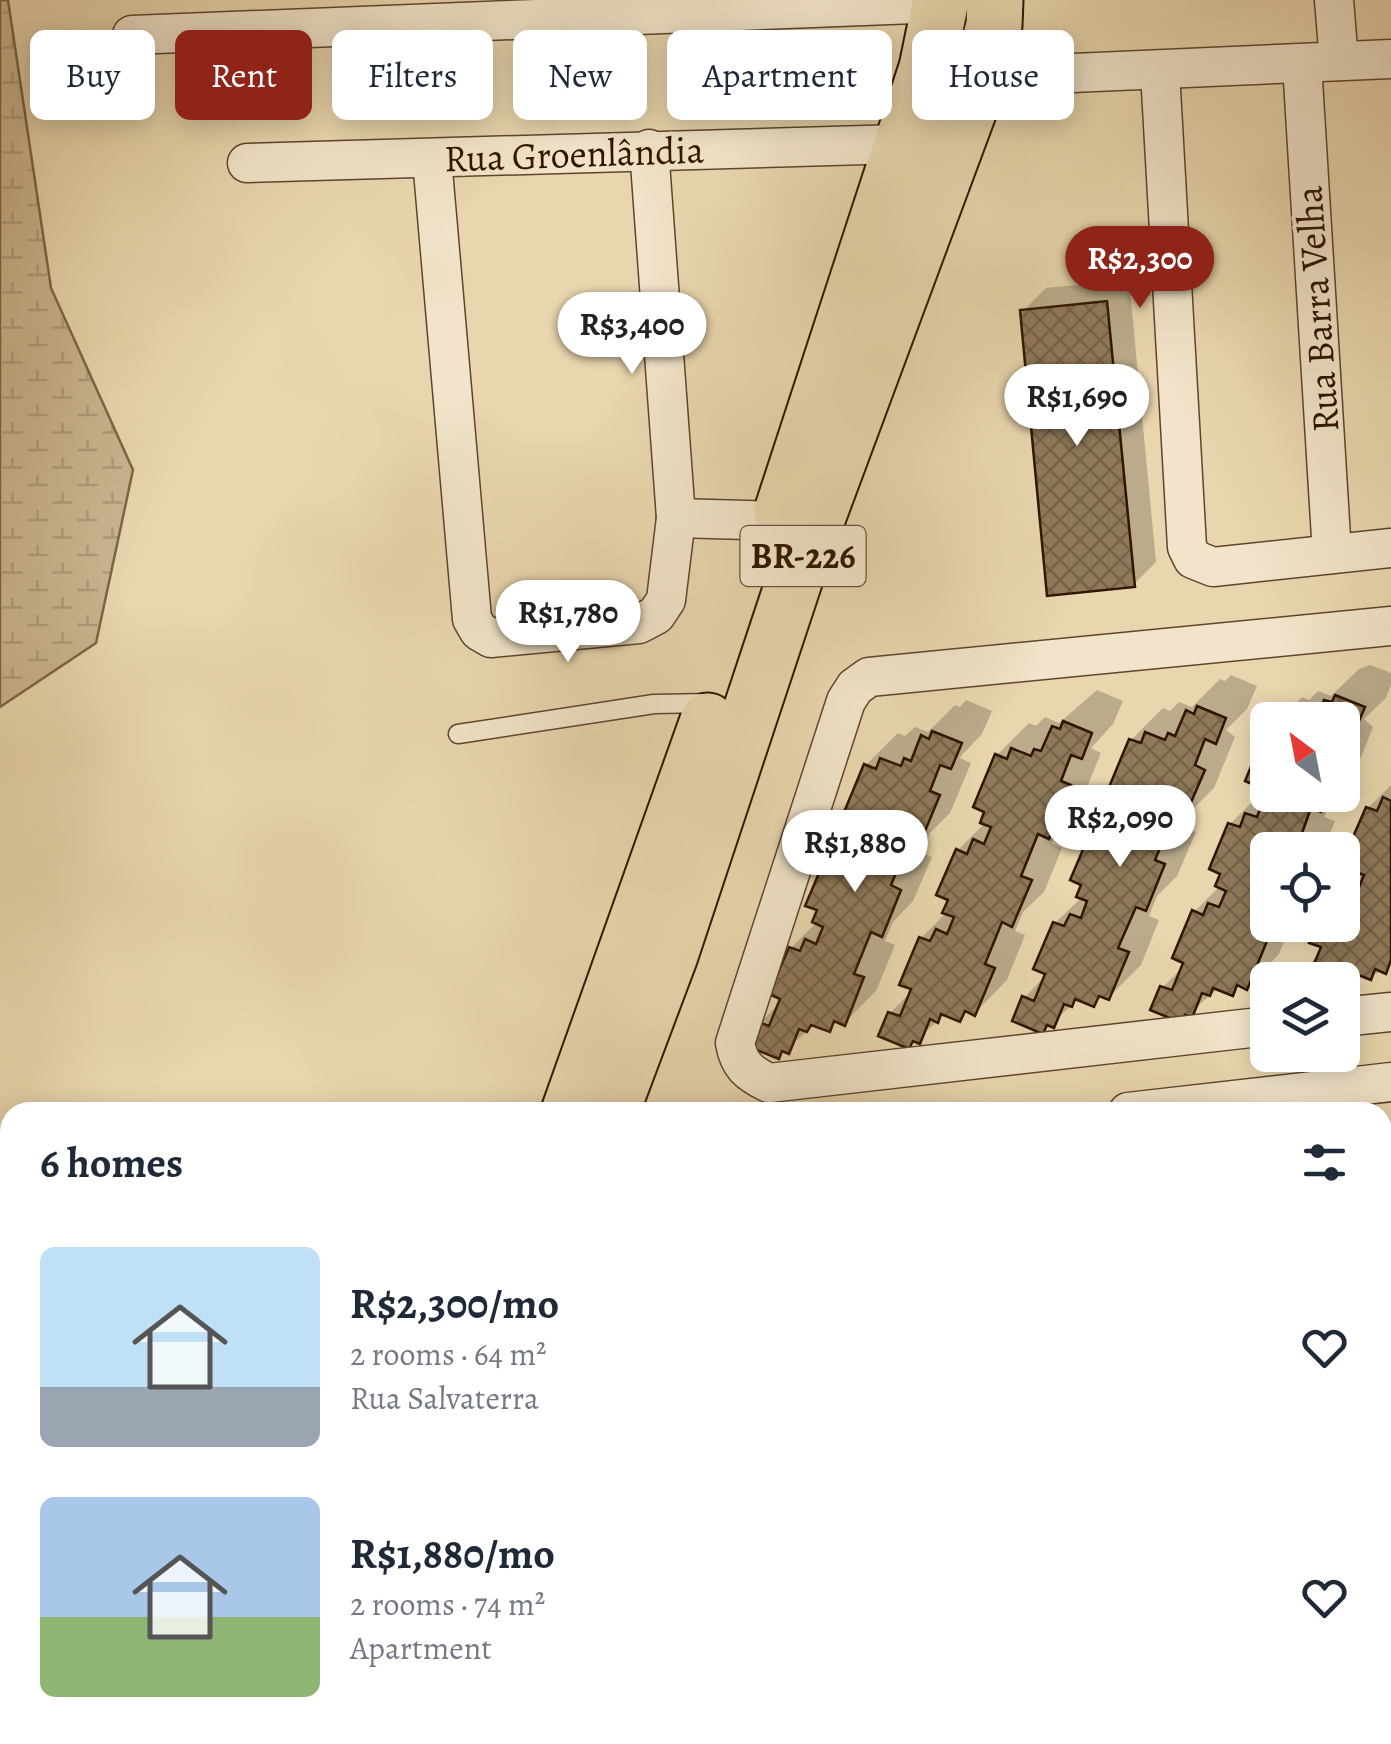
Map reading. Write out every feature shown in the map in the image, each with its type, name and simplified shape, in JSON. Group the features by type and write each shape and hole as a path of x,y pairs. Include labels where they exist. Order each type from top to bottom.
{"main road":[{"name":"BR-226","path":"990,30 996,0"},
{"name":"BR-226","path":"615,1102 670,955 779,521 927,68 941,1"},
{"name":"BR-226","path":"572,1102 964,120"}],"street":[{"name":"Rua Barra Velha","path":"1332,554 1320,62 1334,0"},
{"path":"155,34 941,1"},
{"path":"1074,74 1391,59"},
{"path":"1160,72 1187,546 1201,566 1213,567 1391,548"},
{"name":"Rua Groenlândia","path":"247,163 900,144"},
{"path":"432,159 472,619 479,632 491,638 639,624 656,614 666,600 676,518 650,150"},
{"path":"676,518 779,521"},
{"path":"1250,1028 769,1083 751,1074 738,1061 735,1043 846,702 855,687 870,677 1391,626"},
{"path":"1360,1015 1391,1012"},
{"path":"1216,1102 1391,1082"}],"lane":[{"path":"458,734 654,704 731,709"}],"green space":[{"path":"0,0 8,0 51,288 133,470 96,643 0,707"}],"building":[{"path":"1107,301 1135,587 1047,596 1020,310"},
{"path":"1335,695 1352,702 1332,702"},
{"path":"1197,706 1226,718 1216,744 1205,739 1195,765 1205,770 1182,823 1172,819 1155,860 1165,864 1146,911 1136,907 1118,948 1129,952 1109,1000 1099,996 1094,1007 1075,999 1072,1007 1064,1004 1054,1028 1047,1025 1043,1034 1012,1021 1022,996 1034,1001 1045,974 1033,969 1053,922 1064,926 1070,914 1081,918 1087,901 1076,897 1081,885 1070,880 1090,833 1101,838 1107,824 1118,829 1125,812 1114,807 1118,797 1107,792 1129,739 1141,743 1145,732 1165,740 1168,733 1175,736 1186,710 1194,714"},
{"path":"1063,721 1092,733 1082,759 1071,755 1061,781 1071,785 1049,839 1038,834 1021,876 1032,880 1012,927 1002,922 985,964 995,968 975,1016 965,1011 960,1022 941,1014 938,1023 930,1019 920,1044 913,1041 909,1049 878,1036 888,1012 900,1016 911,989 899,985 919,937 930,941 936,929 947,934 954,917 942,913 948,900 936,895 956,849 967,854 973,839 984,844 991,827 980,823 984,812 973,807 995,754 1007,759 1011,748 1031,756 1034,749 1041,751 1052,726 1060,729"},
{"path":"932,731 962,743 951,769 940,765 930,791 940,795 918,848 908,844 891,885 901,890 882,937 871,932 854,974 864,977 845,1026 834,1021 830,1032 811,1025 807,1032 799,1029 789,1054 782,1051 779,1059 747,1046 758,1022 769,1026 780,999 769,994 789,947 800,951 805,939 816,944 823,927 812,922 817,910 805,906 825,859 837,864 843,849 854,854 860,837 850,833 854,822 842,817 864,764 876,769 880,758 901,766 904,758 911,761 921,735 929,739"},
{"path":"1383,797 1391,801 1391,960 1386,974 1375,969 1371,980 1360,976 1360,962 1315,962 1321,947 1309,943 1360,942 1360,885 1364,875 1360,874 1360,832 1355,832 1366,807 1377,811"},
{"path":"1259,812 1310,812 1302,832 1250,832 1250,942 1267,942 1258,962 1250,962 1247,990 1237,985 1233,996 1213,988 1210,996 1202,993 1192,1018 1185,1015 1182,1023 1150,1010 1160,986 1172,990 1183,963 1172,958 1192,910 1203,915 1208,903 1219,907 1226,891 1215,886 1220,874 1209,869 1228,823 1240,827 1245,813 1257,817"}]}
